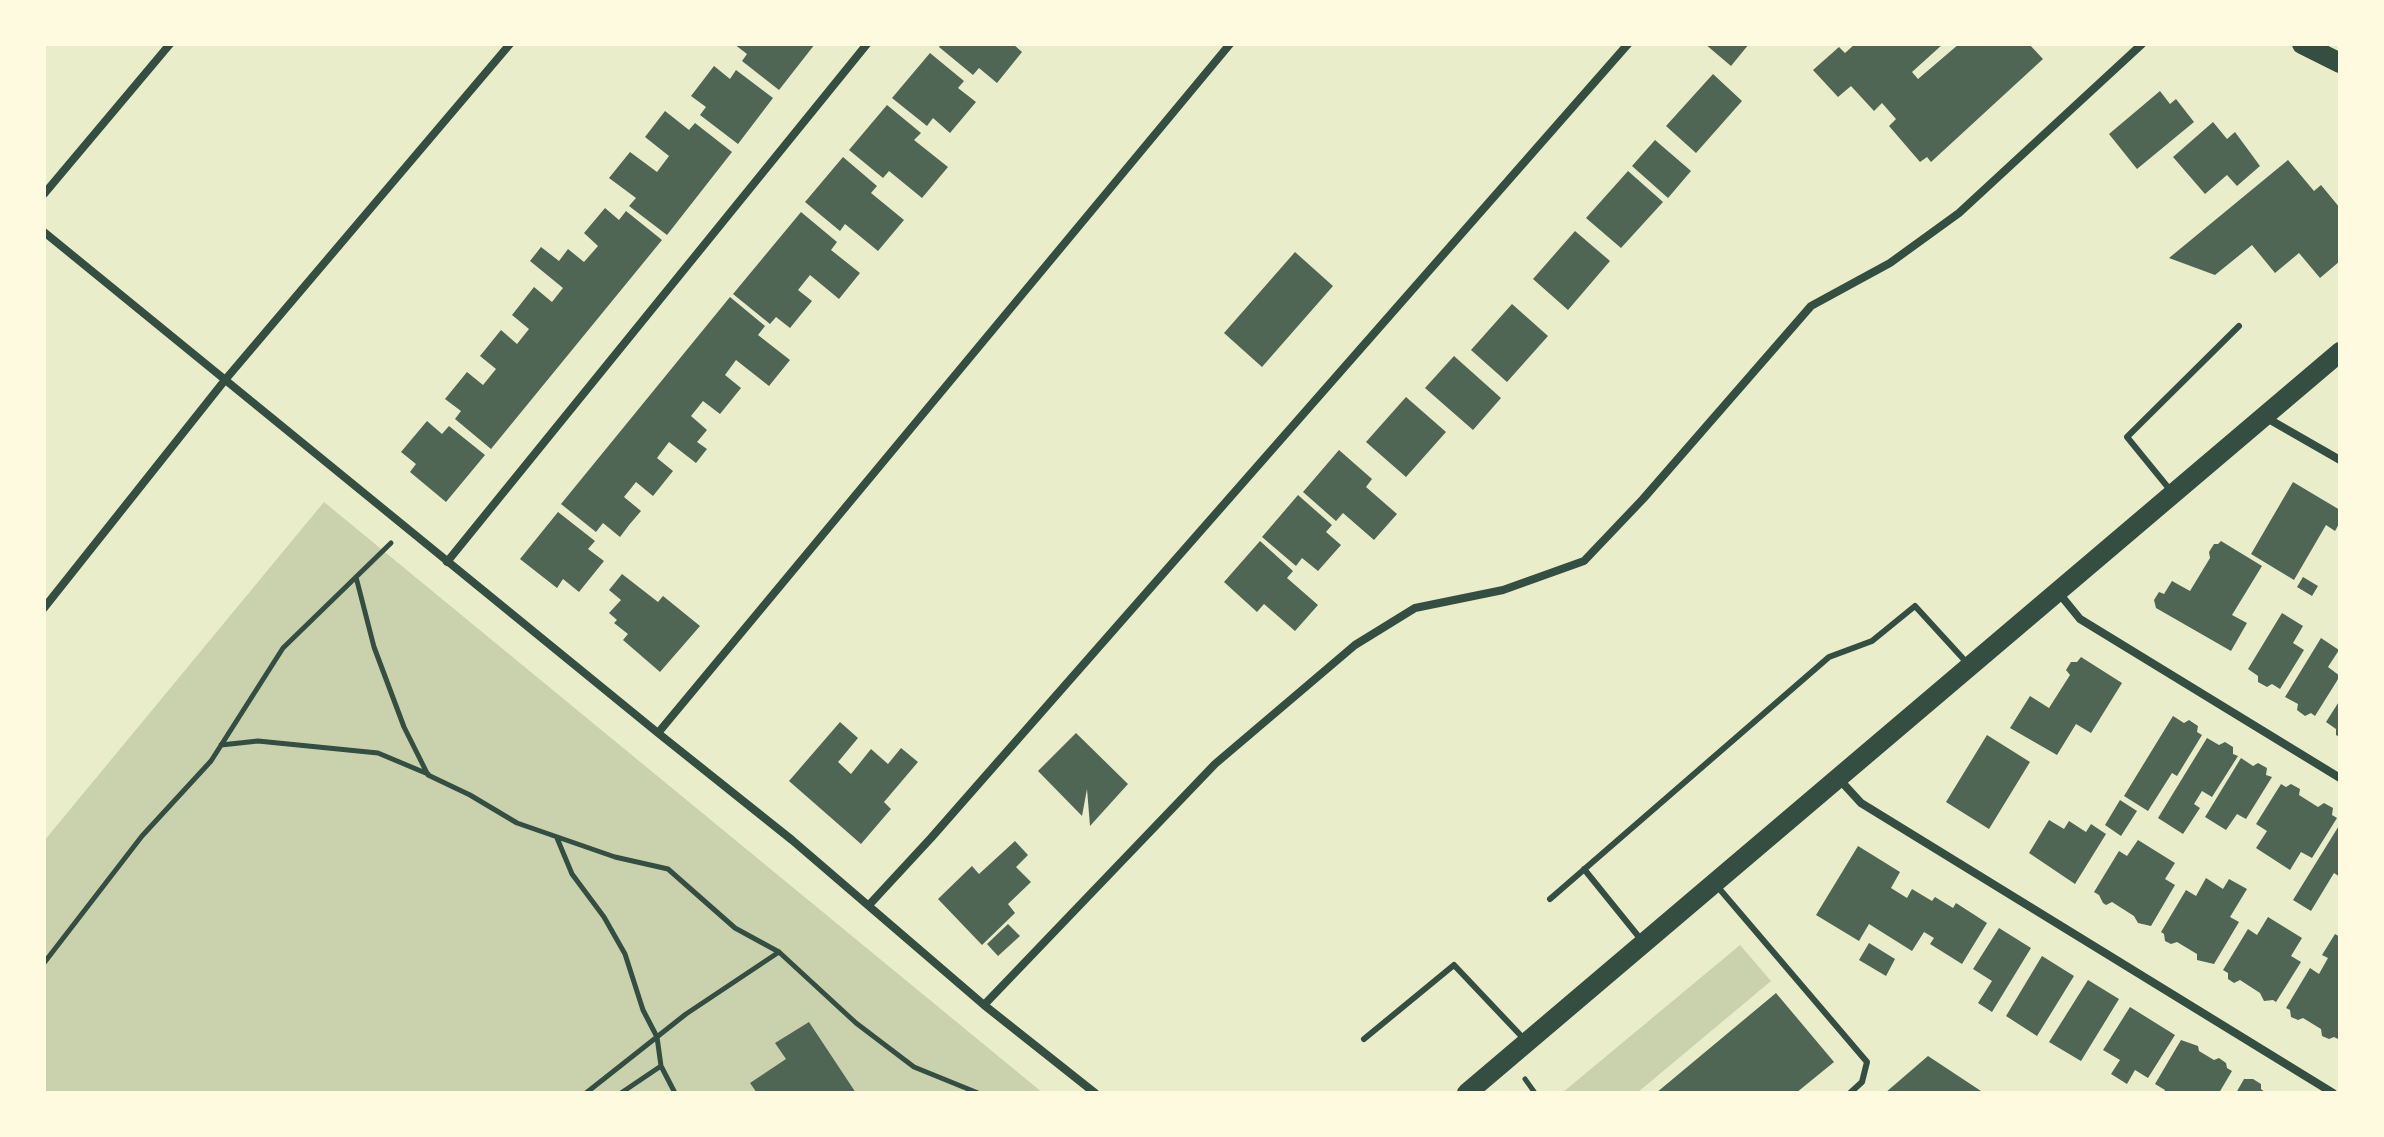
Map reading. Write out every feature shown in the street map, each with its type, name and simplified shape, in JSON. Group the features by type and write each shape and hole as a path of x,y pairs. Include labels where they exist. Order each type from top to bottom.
{"main road":[{"path":"2302,44 2340,63"},
{"path":"1467,1093 2340,352"}],"street":[{"path":"44,194 170,44"},
{"path":"44,608 225,380 510,44"},
{"path":"447,562 867,44"},
{"path":"658,733 1230,44"},
{"path":"869,905 1628,44"},
{"path":"984,1005 1215,764 1355,645 1415,608 1503,590 1584,561 1643,499 1811,306 1890,263 1959,213 2142,44"},
{"path":"44,232 1095,1093"},
{"path":"2265,417 2340,460"},
{"path":"2058,592 2080,619 2340,778"},
{"path":"1839,779 1861,803 2333,1093"}],"lane":[{"path":"2174,494 2127,437 2239,326"},
{"path":"1550,899 1829,657 1872,641 1915,606 1971,667"},
{"path":"1584,869 1645,944"},
{"path":"1714,883 1867,1062 1862,1082 1850,1093"},
{"path":"1364,1039 1454,965 1528,1043"}],"path":[{"path":"44,963 142,836 211,761 283,648 406,528"},
{"path":"356,577 374,647 404,727 428,775"},
{"path":"221,745 258,741 378,753 470,795 517,823 615,857 668,869 735,928 779,952 856,1023 914,1067 978,1093"},
{"path":"557,837 572,874 604,917 625,954 643,1010 657,1037 661,1066 675,1093"},
{"path":"586,1093 686,1014 779,952"},
{"path":"621,1093 661,1066"}],"green space":[{"path":"324,502 1043,1093 44,1093 44,841"},
{"path":"1740,945 1771,981 1637,1093 1562,1093"}],"building":[{"path":"734,44 815,44 779,90 742,61 747,54"},
{"path":"941,44 1013,44 1022,52 997,83 979,68 973,75 939,47"},
{"path":"1705,44 1749,44 1731,66"},
{"path":"1855,44 1943,44 1912,72 1918,79 1959,44 2029,44 2043,59 1931,162 1927,157 1920,162 1889,126 1896,119 1882,103 1874,111 1851,86 1838,97 1813,70 1839,47 1845,53"},
{"path":"930,53 964,81 958,88 976,102 950,133 933,118 927,126 892,98"},
{"path":"714,66 730,79 736,70 773,98 738,144 700,115 706,107 691,96"},
{"path":"1713,74 1742,101 1696,153 1666,126"},
{"path":"2160,91 2170,104 2176,99 2194,122 2137,169 2109,134"},
{"path":"887,105 921,133 914,140 948,167 922,198 889,171 883,178 849,150"},
{"path":"665,111 689,130 695,123 732,152 667,235 629,206 636,198 609,178 630,152 657,172 669,156 645,137"},
{"path":"2213,122 2227,139 2235,132 2260,166 2237,186 2227,175 2205,194 2173,157"},
{"path":"1655,140 1691,171 1668,198 1632,166"},
{"path":"843,157 877,186 871,193 904,220 878,251 845,224 840,231 805,202"},
{"path":"2288,160 2314,191 2321,185 2340,208 2340,261 2320,278 2299,253 2275,273 2252,245 2215,275 2169,258"},
{"path":"1628,171 1663,202 1621,248 1586,218"},
{"path":"605,208 619,220 626,211 662,240 491,449 455,419 461,411 445,399 467,372 483,385 496,369 480,356 501,330 517,344 529,329 512,315 534,287 552,302 563,288 530,261 541,247 559,261 568,249 584,262 598,246 584,233"},
{"path":"801,212 837,242 831,250 860,273 839,299 810,275 798,290 812,301 790,328 776,317 770,324 733,294"},
{"path":"1575,231 1610,261 1568,310 1533,279"},
{"path":"1295,252 1333,286 1262,367 1224,333"},
{"path":"730,297 765,326 758,335 790,360 769,386 736,360 725,375 741,388 720,414 703,401 691,416 707,430 697,442 707,449 696,463 669,442 657,458 673,471 653,496 636,482 624,497 641,511 620,537 603,523 596,532 561,504"},
{"path":"1512,304 1548,336 1507,382 1471,350"},
{"path":"1454,356 1501,398 1473,430 1425,388"},
{"path":"1406,397 1446,432 1406,477 1366,442"},
{"path":"427,421 442,434 449,426 485,455 446,502 410,472 416,464 401,452"},
{"path":"1339,450 1372,479 1366,487 1397,514 1374,540 1343,513 1336,521 1303,492"},
{"path":"2293,482 2340,510 2340,522 2335,531 2326,525 2294,580 2251,554"},
{"path":"1298,495 1332,525 1326,532 1341,545 1318,571 1302,558 1296,566 1262,537"},
{"path":"558,512 595,541 588,549 604,561 579,592 563,579 557,588 520,559"},
{"path":"1260,541 1293,571 1287,578 1318,605 1295,631 1264,604 1257,612 1224,582"},
{"path":"2221,541 2262,566 2232,615 2247,623 2231,651 2156,608 2154,600 2159,592 2164,594 2172,581 2190,591 2210,558 2209,552 2214,544"},
{"path":"622,574 658,602 663,596 700,626 660,672 623,640 628,634 614,623 617,620 609,613 621,600 609,590"},
{"path":"2303,577 2318,586 2312,596 2297,587"},
{"path":"2282,613 2303,626 2293,643 2304,650 2280,689 2258,682 2258,676 2248,669"},
{"path":"2321,638 2339,650 2328,667 2340,676 2315,716 2311,713 2305,716 2297,710 2298,704 2285,697"},
{"path":"2081,657 2122,683 2091,733 2076,724 2057,755 2010,728 2030,696 2049,708 2070,675 2066,670 2071,662 2077,662"},
{"path":"2340,700 2340,737 2336,735 2336,729 2326,722"},
{"path":"2173,716 2184,723 2189,720 2198,726 2197,732 2202,735 2177,776 2172,773 2148,811 2124,796"},
{"path":"840,722 858,738 838,762 851,774 871,749 888,764 901,748 918,762 884,802 891,809 861,844 789,781"},
{"path":"1076,733 1128,784 1090,826 1087,789 1082,816 1038,771"},
{"path":"1987,735 2030,762 1989,829 1946,802"},
{"path":"2207,738 2219,745 2225,742 2233,747 2233,754 2238,756 2212,797 2202,791 2194,804 2200,808 2183,834 2158,818"},
{"path":"2241,758 2253,766 2258,763 2267,768 2266,775 2272,777 2246,819 2237,814 2226,830 2205,817"},
{"path":"2281,784 2286,787 2291,784 2300,789 2299,795 2318,807 2324,803 2333,808 2332,815 2337,818 2312,858 2301,852 2290,870 2256,848 2267,831 2256,824"},
{"path":"2120,800 2137,811 2121,836 2105,825"},
{"path":"2049,820 2064,829 2069,821 2086,832 2091,824 2106,834 2075,884 2029,853"},
{"path":"2340,824 2340,877 2334,873 2311,911 2293,900"},
{"path":"2138,840 2175,863 2165,879 2175,885 2151,926 2138,923 2134,916 2112,902 2106,905 2094,892 2119,851 2127,856"},
{"path":"1015,841 1028,855 1016,867 1031,882 1008,904 1015,913 982,945 938,899 972,866 979,874"},
{"path":"1858,846 1900,872 1891,888 1907,898 1912,889 1932,901 1935,897 1953,908 1956,903 1987,923 1962,964 1930,944 1934,938 1924,932 1912,951 1869,924 1859,941 1816,915"},
{"path":"2206,878 2223,889 2229,879 2247,889 2230,917 2239,922 2214,964 2197,960 2197,954 2177,942 2171,944 2165,941 2161,932 2186,890 2196,896"},
{"path":"2268,917 2302,938 2291,956 2301,962 2276,1002 2264,1001 2260,993 2240,980 2234,983 2223,970 2248,929 2257,935"},
{"path":"1008,924 1020,936 998,956 987,944"},
{"path":"1999,928 2031,948 1992,1012 1978,1003 1992,981 1973,969"},
{"path":"2335,934 2340,937 2340,1036 2329,1039 2322,1036 2321,1029 2303,1018 2298,1020 2291,1017 2290,1010 2286,1008 2310,968 2319,974 2328,958 2322,955"},
{"path":"1869,943 1895,959 1886,976 1859,960"},
{"path":"2042,956 2074,976 2037,1036 2006,1016"},
{"path":"2088,980 2119,999 2081,1061 2049,1042"},
{"path":"1776,993 1834,1062 1796,1093 1656,1093"},
{"path":"2130,1007 2175,1035 2148,1078 2135,1070 2127,1084 2111,1074 2120,1060 2103,1050"},
{"path":"809,1022 856,1093 757,1093 750,1083 786,1059 775,1043"},
{"path":"2181,1040 2198,1046 2199,1051 2214,1060 2219,1058 2232,1071 2219,1093 2164,1093 2165,1090 2155,1084"},
{"path":"1928,1056 1984,1093 1885,1093"},
{"path":"2244,1079 2253,1079 2261,1084 2261,1089 2266,1093 2236,1093"}]}
